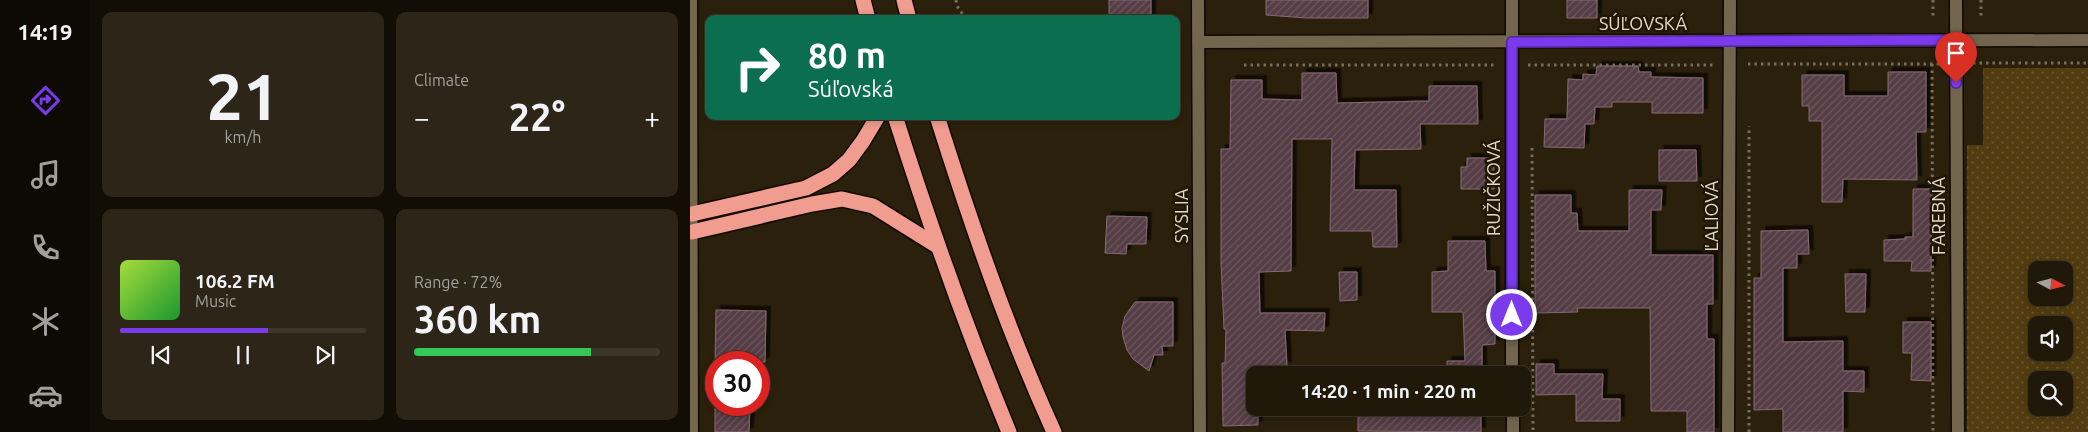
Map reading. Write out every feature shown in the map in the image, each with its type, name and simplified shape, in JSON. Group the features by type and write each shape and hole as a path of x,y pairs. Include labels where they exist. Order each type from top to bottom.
{"highway":[{"path":"863,0 867,15"},
{"path":"904,0 908,15"},
{"path":"692,214 806,188 833,174 849,160 876,120"},
{"path":"896,120 937,246 977,355 1009,432"},
{"path":"938,120 973,232 1016,344 1054,432"},
{"path":"692,232 812,204 842,199 873,206 937,246"}],"street":[{"path":"691,0 692,432"},
{"name":"SYSLIA","path":"1198,0 1200,432"},
{"name":"RUŽIČKOVÁ","path":"1512,0 1512,366"},
{"name":"ĽALIOVÁ","path":"1728,432 1730,0"},
{"name":"FAREBNÁ","path":"1956,0 1958,432"},
{"name":"SÚĽOVSKÁ","path":"1198,42 2088,40"},
{"path":"1512,416 1513,432"}],"path":[{"path":"956,0 957,6 963,15"},
{"path":"1933,0 1933,19"},
{"path":"1981,0 1982,19"},
{"path":"1531,42 1532,74"},
{"path":"1749,42 1749,64"},
{"path":"1244,65 2088,63"},
{"path":"1932,64 1934,432"},
{"path":"1749,124 1749,432"},
{"path":"1532,144 1533,432"}],"shaded area":[{"path":"1983,68 2088,68 2088,432 1967,432 1967,145 1983,145"}],"building":[{"path":"1109,0 1151,0 1151,15 1109,15"},
{"path":"1266,0 1368,0 1368,18 1307,18 1266,15"},
{"path":"1567,0 1597,0 1597,18 1567,18"},
{"path":"1597,66 1638,66 1639,72 1651,72 1651,77 1703,78 1703,113 1652,113 1652,102 1612,102 1612,107 1595,107 1594,124 1585,124 1584,148 1544,147 1545,119 1567,119 1568,79 1583,80 1583,74 1596,75"},
{"path":"1888,72 1926,72 1926,132 1916,132 1917,180 1843,179 1842,202 1822,202 1822,121 1809,121 1809,106 1802,106 1802,75 1844,75 1844,96 1888,96"},
{"path":"1302,73 1336,73 1337,103 1429,101 1429,86 1477,86 1478,124 1420,124 1421,149 1355,150 1354,190 1396,190 1397,247 1373,247 1372,231 1330,231 1332,139 1292,139 1291,271 1259,272 1260,313 1325,313 1324,331 1285,330 1287,366 1246,366 1246,416 1258,416 1258,425 1223,426 1222,363 1225,363 1226,329 1224,329 1221,263 1221,149 1230,149 1231,80 1262,80 1262,99 1302,100"},
{"path":"1659,150 1696,150 1697,181 1659,181"},
{"path":"1467,158 1494,158 1494,189 1461,189 1461,167 1467,167"},
{"path":"1913,189 1931,189 1931,271 1911,271 1912,261 1884,261 1884,240 1913,237"},
{"path":"1629,190 1662,190 1661,210 1651,210 1651,255 1713,255 1713,304 1707,304 1707,339 1714,339 1714,432 1687,432 1687,411 1651,411 1650,308 1577,308 1578,312 1535,313 1535,195 1571,195 1571,213 1577,213 1578,231 1629,231"},
{"path":"1107,216 1147,217 1146,244 1127,244 1126,254 1105,253"},
{"path":"1808,230 1809,254 1797,254 1797,268 1783,268 1783,342 1843,341 1843,371 1864,371 1864,392 1843,391 1843,432 1783,432 1783,409 1754,410 1754,278 1761,278 1761,231"},
{"path":"1448,241 1485,241 1486,271 1495,271 1495,344 1482,345 1482,366 1447,366 1447,361 1465,361 1463,312 1432,312 1432,272 1448,271"},
{"path":"1339,272 1357,272 1357,300 1340,301"},
{"path":"1845,274 1866,274 1865,312 1846,312"},
{"path":"1135,302 1173,302 1173,346 1162,346 1163,355 1154,355 1149,371 1133,359 1127,350 1123,337 1122,328 1125,316"},
{"path":"716,310 766,311 765,351 715,351"},
{"path":"1903,322 1931,322 1931,381 1911,380 1912,353 1903,353"},
{"path":"1536,364 1554,364 1554,374 1603,374 1602,399 1620,399 1620,421 1576,421 1576,394 1536,395"},
{"path":"715,416 750,416 749,432 715,432"},
{"path":"1358,416 1481,416 1481,432 1358,431"}],"route":[{"path":"1512,315 1512,42 1956,40 1956,83"}]}
